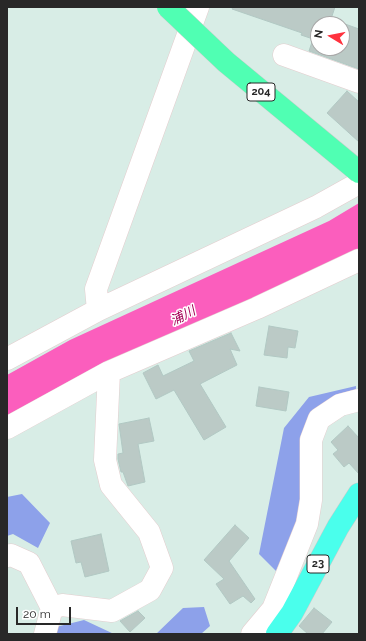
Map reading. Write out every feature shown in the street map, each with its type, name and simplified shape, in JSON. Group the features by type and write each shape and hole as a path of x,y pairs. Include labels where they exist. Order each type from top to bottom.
{"highway":[{"name":"204","path":"168,7 226,62 359,172"}],"main road":[{"name":"23","path":"277,634 292,613 338,527 359,494"}],"street":[{"path":"98,310 96,289 198,7"},
{"path":"284,55 359,82"},
{"path":"7,359 98,310 316,207 359,183"},
{"path":"7,428 109,372 257,308 359,260"},
{"path":"52,608 62,605 112,611 150,590 162,568 149,532 111,485 105,460 109,372"},
{"path":"252,634 273,609 307,524 312,500 311,440 319,420 340,405 359,400"},
{"path":"7,556 11,556 29,563 52,608 45,634"}],"shaded area":[{"path":"356,386 355,405 323,428 298,524 276,571 259,554 284,428 309,397"},
{"path":"22,494 50,523 38,548 13,534 7,536 7,497"},
{"path":"204,607 210,626 201,634 156,634 183,608"},
{"path":"84,620 114,634 52,634 56,627"}],"water":[{"name":"浦川","path":"359,203 359,250 7,417 7,375 70,340 329,221"}],"building":[{"path":"233,7 335,7 332,16 310,16 310,38 301,35 302,33 232,9"},
{"path":"350,26 359,29 359,69 323,56 350,56"},
{"path":"347,91 359,102 359,142 327,113"},
{"path":"269,326 298,331 295,348 288,347 287,358 264,355"},
{"path":"231,333 240,351 230,349 237,365 200,384 226,427 204,440 174,390 156,399 143,373 158,365 163,376 194,361 189,351"},
{"path":"259,387 289,392 286,411 256,406"},
{"path":"149,418 154,441 138,444 145,482 128,486 123,472 121,472 118,459 118,454 123,453 119,424"},
{"path":"348,426 359,438 359,474 349,463 344,467 333,454 338,450 331,442"},
{"path":"235,525 249,538 229,561 255,599 251,603 243,596 230,604 216,584 224,579 204,560"},
{"path":"101,534 109,571 85,577 81,562 76,563 71,541"},
{"path":"314,608 332,622 322,634 308,634 299,626"},
{"path":"138,611 145,618 130,632 120,621"}]}
